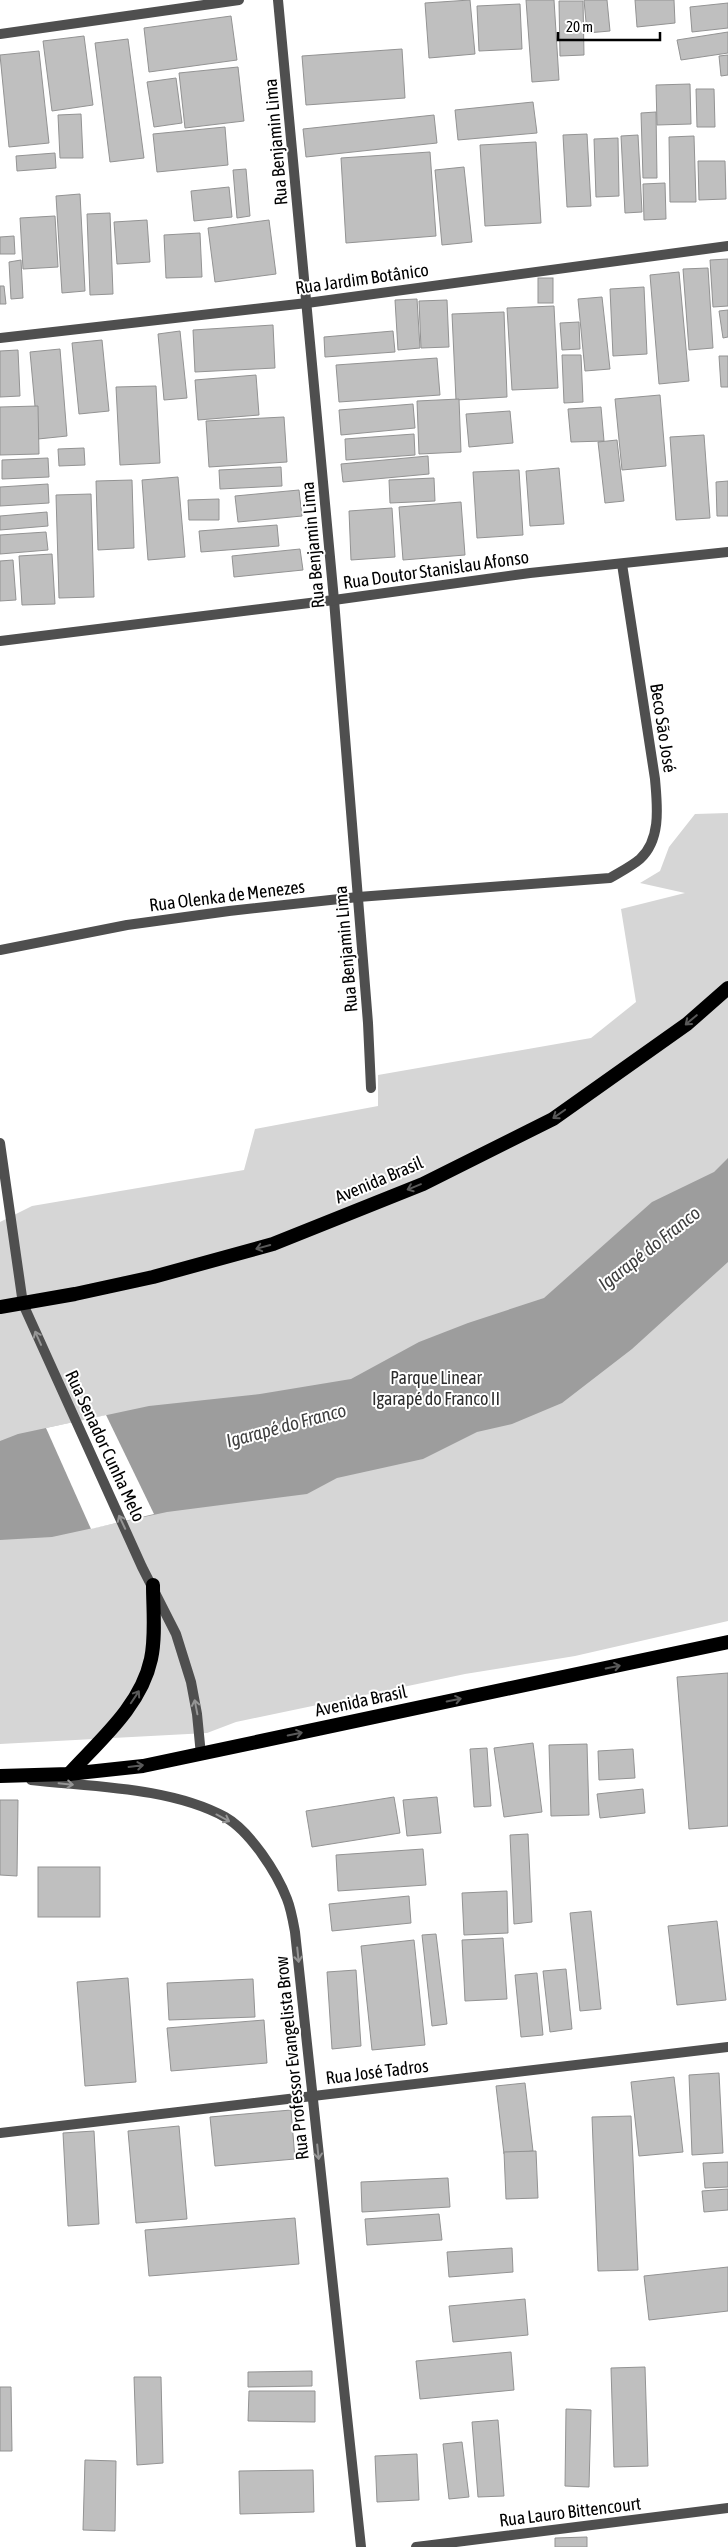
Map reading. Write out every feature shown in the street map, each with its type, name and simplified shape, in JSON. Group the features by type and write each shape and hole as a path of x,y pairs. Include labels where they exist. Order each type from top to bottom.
{"highway":[{"name":"Avenida Brasil","path":"0,1307 153,1277 273,1244 423,1184 552,1119 687,1024 728,988"},
{"path":"69,1774 124,1714 141,1688 152,1658 153,1585"},
{"name":"Avenida Brasil","path":"0,1776 69,1774 143,1766 728,1642"}],"street":[{"path":"0,34 238,0"},
{"name":"Rua Benjamin Lima","path":"278,0 334,600 371,1088"},
{"name":"Rua Jardim Botânico","path":"0,338 307,303 728,246"},
{"name":"Rua Doutor Stanislau Afonso","path":"0,641 334,600 530,573 728,552"},
{"name":"Beco São José","path":"610,878 642,858 653,836 657,812 654,779 622,564"},
{"name":"Rua Olenka de Menezes","path":"0,950 127,925 358,897 610,878"},
{"name":"Rua Senador Cunha Melo","path":"0,1143 23,1304 185,1658 197,1714 201,1755"},
{"name":"Rua Professor Evangelista Brow","path":"0,1776 157,1794 226,1818 249,1837 270,1867 287,1899 295,1932 362,2547"},
{"name":"Rua José Tadros","path":"0,2133 728,2047"},
{"name":"Rua Lauro Bittencourt","path":"416,2547 728,2508"}],"green space":[{"name":"Parque Linear Igarapé do Franco II","path":"728,813 728,1621 575,1656 465,1674 236,1722 207,1733 0,1744 0,1222 32,1206 244,1170 255,1129 378,1106 378,1075 591,1038 636,1002 621,909 685,893 640,883 660,871 669,847 695,814"}],"water":[{"name":"Igarapé do Franco","path":"728,1158 728,1262 632,1349 562,1403 512,1424 477,1432 423,1459 337,1478 307,1494 167,1512 52,1537 0,1540 0,1441 18,1434 149,1406 260,1394 351,1379 419,1342 468,1323 544,1298 652,1202 714,1172"}],"pier":[{"path":"106,1415 154,1514 91,1529 46,1428"}],"building":[{"path":"470,0 475,54 429,58 425,3"},
{"path":"526,0 554,0 559,80 532,82"},
{"path":"584,0 607,0 610,31 587,33"},
{"path":"635,0 674,0 675,23 637,27"},
{"path":"559,1 583,1 584,55 560,56"},
{"path":"728,3 728,28 692,32 690,7"},
{"path":"520,4 522,49 479,51 477,6"},
{"path":"231,16 237,60 149,72 144,28"},
{"path":"728,32 728,53 681,60 677,40"},
{"path":"84,36 93,105 52,111 43,41"},
{"path":"128,39 144,158 110,162 95,43"},
{"path":"402,49 405,98 306,105 302,56"},
{"path":"39,51 49,143 9,147 0,55"},
{"path":"728,55 728,75 721,76 719,56"},
{"path":"238,67 244,121 185,128 179,73"},
{"path":"176,78 182,123 154,127 147,82"},
{"path":"690,84 691,124 657,125 656,85"},
{"path":"696,89 714,89 715,127 697,127"},
{"path":"533,102 537,133 458,140 455,110"},
{"path":"656,112 657,178 643,178 641,113"},
{"path":"81,114 83,158 60,158 58,115"},
{"path":"434,115 437,143 306,157 303,129"},
{"path":"225,127 228,165 157,172 153,134"},
{"path":"587,134 591,206 567,207 563,135"},
{"path":"638,135 642,212 625,213 621,136"},
{"path":"694,136 696,202 670,202 669,137"},
{"path":"618,138 619,196 596,197 594,139"},
{"path":"536,142 541,223 485,226 480,145"},
{"path":"430,152 436,236 346,243 341,158"},
{"path":"55,153 56,168 17,171 16,156"},
{"path":"698,161 725,161 726,199 699,200"},
{"path":"464,167 472,242 442,245 435,170"},
{"path":"246,169 250,216 237,218 233,170"},
{"path":"665,183 666,219 644,220 643,184"},
{"path":"229,187 232,217 194,221 191,191"},
{"path":"80,194 85,291 62,293 56,196"},
{"path":"110,213 113,294 90,295 87,214"},
{"path":"55,216 58,267 23,269 20,218"},
{"path":"147,220 150,262 117,264 114,222"},
{"path":"269,220 276,274 215,282 208,228"},
{"path":"200,233 202,277 166,278 164,235"},
{"path":"14,236 15,254 0,254 0,237"},
{"path":"728,259 728,306 713,307 710,260"},
{"path":"21,260 23,298 11,299 9,262"},
{"path":"708,268 713,348 689,350 683,269"},
{"path":"679,272 689,381 659,384 650,275"},
{"path":"538,278 553,278 553,303 538,303"},
{"path":"0,286 4,286 6,304 0,304"},
{"path":"644,287 647,354 613,356 610,289"},
{"path":"602,297 610,369 585,371 578,299"},
{"path":"417,299 420,348 398,350 395,300"},
{"path":"447,300 449,347 421,348 419,301"},
{"path":"554,306 558,388 512,390 507,308"},
{"path":"728,310 728,337 723,338 719,311"},
{"path":"504,312 507,397 456,400 452,314"},
{"path":"579,322 580,349 562,350 560,323"},
{"path":"273,325 275,368 195,372 193,330"},
{"path":"180,331 187,398 164,400 158,334"},
{"path":"393,331 395,352 325,357 324,337"},
{"path":"102,340 109,411 79,414 72,343"},
{"path":"60,349 67,436 38,439 30,352"},
{"path":"18,350 20,396 0,397 0,351"},
{"path":"562,355 581,355 583,402 564,403"},
{"path":"719,356 728,356 728,387 721,387"},
{"path":"437,358 440,395 339,402 336,365"},
{"path":"256,375 259,415 198,420 195,380"},
{"path":"156,386 160,463 120,465 116,387"},
{"path":"660,395 666,466 622,470 615,399"},
{"path":"459,399 461,452 419,454 417,401"},
{"path":"413,404 415,428 341,435 339,410"},
{"path":"38,406 39,454 0,455 0,407"},
{"path":"601,407 604,441 571,442 568,409"},
{"path":"510,411 513,443 469,447 466,414"},
{"path":"284,417 287,462 209,467 206,421"},
{"path":"414,434 415,455 346,460 345,439"},
{"path":"704,435 710,518 676,520 670,437"},
{"path":"617,440 624,501 605,503 598,442"},
{"path":"84,448 85,465 59,466 58,449"},
{"path":"428,456 429,474 343,482 341,464"},
{"path":"48,458 49,477 2,479 2,460"},
{"path":"281,467 282,486 220,489 219,470"},
{"path":"559,468 564,524 530,526 526,471"},
{"path":"519,470 523,535 477,538 473,472"},
{"path":"178,477 185,557 148,560 142,480"},
{"path":"434,478 435,501 390,503 389,480"},
{"path":"132,480 134,548 98,550 96,481"},
{"path":"728,481 728,516 717,516 716,482"},
{"path":"48,484 49,503 0,506 0,487"},
{"path":"299,490 302,516 238,522 235,496"},
{"path":"91,494 94,597 59,598 56,495"},
{"path":"219,499 219,520 189,520 188,500"},
{"path":"461,502 465,555 403,560 399,507"},
{"path":"392,508 395,557 351,560 349,511"},
{"path":"47,512 48,526 0,530 0,516"},
{"path":"277,525 279,546 201,552 199,531"},
{"path":"46,532 48,550 0,554 0,535"},
{"path":"300,549 303,570 234,577 232,556"},
{"path":"52,554 55,604 22,605 19,556"},
{"path":"13,560 16,600 0,601 0,561"},
{"path":"728,1673 728,1826 689,1829 677,1677"},
{"path":"533,1743 542,1812 504,1817 494,1748"},
{"path":"587,1744 589,1815 551,1816 549,1745"},
{"path":"487,1748 491,1806 474,1807 470,1749"},
{"path":"633,1749 635,1778 599,1780 598,1751"},
{"path":"643,1789 645,1813 600,1818 597,1794"},
{"path":"394,1797 400,1833 312,1847 306,1811"},
{"path":"437,1797 441,1833 407,1836 403,1800"},
{"path":"0,1800 18,1800 17,1876 0,1875"},
{"path":"528,1834 532,1922 514,1924 510,1835"},
{"path":"423,1849 426,1885 338,1891 336,1855"},
{"path":"38,1867 100,1867 100,1917 38,1917"},
{"path":"507,1891 508,1933 464,1935 462,1893"},
{"path":"409,1896 411,1923 332,1931 329,1904"},
{"path":"591,1911 601,2009 580,2011 570,1913"},
{"path":"717,1921 726,2000 677,2005 668,1926"},
{"path":"436,1934 447,2024 432,2026 422,1935"},
{"path":"503,1938 507,1999 465,2001 462,1940"},
{"path":"414,1940 425,2045 372,2050 361,1946"},
{"path":"566,1969 572,2029 550,2032 543,1971"},
{"path":"356,1970 361,2046 332,2049 327,1972"},
{"path":"537,1973 543,2035 521,2037 515,1975"},
{"path":"128,1978 136,2082 85,2086 77,1982"},
{"path":"253,1979 255,2017 169,2020 167,1983"},
{"path":"264,2020 267,2063 171,2071 167,2028"},
{"path":"719,2073 723,2153 692,2155 689,2075"},
{"path":"674,2077 683,2152 639,2156 631,2082"},
{"path":"525,2083 533,2151 504,2154 496,2086"},
{"path":"291,2110 295,2159 215,2166 210,2117"},
{"path":"631,2116 638,2270 598,2271 592,2117"},
{"path":"179,2126 187,2219 136,2223 128,2131"},
{"path":"94,2131 99,2224 68,2226 63,2133"},
{"path":"536,2151 538,2198 506,2199 504,2152"},
{"path":"728,2162 728,2187 705,2188 703,2163"},
{"path":"448,2178 450,2207 362,2212 361,2182"},
{"path":"728,2189 728,2210 704,2212 702,2191"},
{"path":"439,2214 442,2240 367,2245 365,2219"},
{"path":"295,2218 299,2264 149,2276 145,2230"},
{"path":"512,2248 513,2272 449,2277 447,2252"},
{"path":"728,2267 728,2311 649,2320 644,2276"},
{"path":"525,2299 528,2335 453,2342 449,2306"},
{"path":"511,2352 514,2390 420,2399 416,2361"},
{"path":"645,2367 648,2466 614,2467 611,2368"},
{"path":"312,2371 312,2386 248,2387 248,2372"},
{"path":"134,2377 161,2377 163,2463 137,2465"},
{"path":"0,2387 11,2387 12,2451 0,2451"},
{"path":"249,2391 315,2391 315,2422 248,2421"},
{"path":"566,2409 591,2410 589,2487 565,2486"},
{"path":"498,2420 504,2496 478,2497 472,2422"},
{"path":"462,2442 469,2497 449,2499 443,2444"},
{"path":"417,2454 419,2500 377,2502 375,2456"},
{"path":"85,2460 116,2461 115,2531 83,2530"},
{"path":"313,2470 314,2512 240,2514 239,2471"},
{"path":"587,2537 587,2547 555,2547 555,2538"}]}
